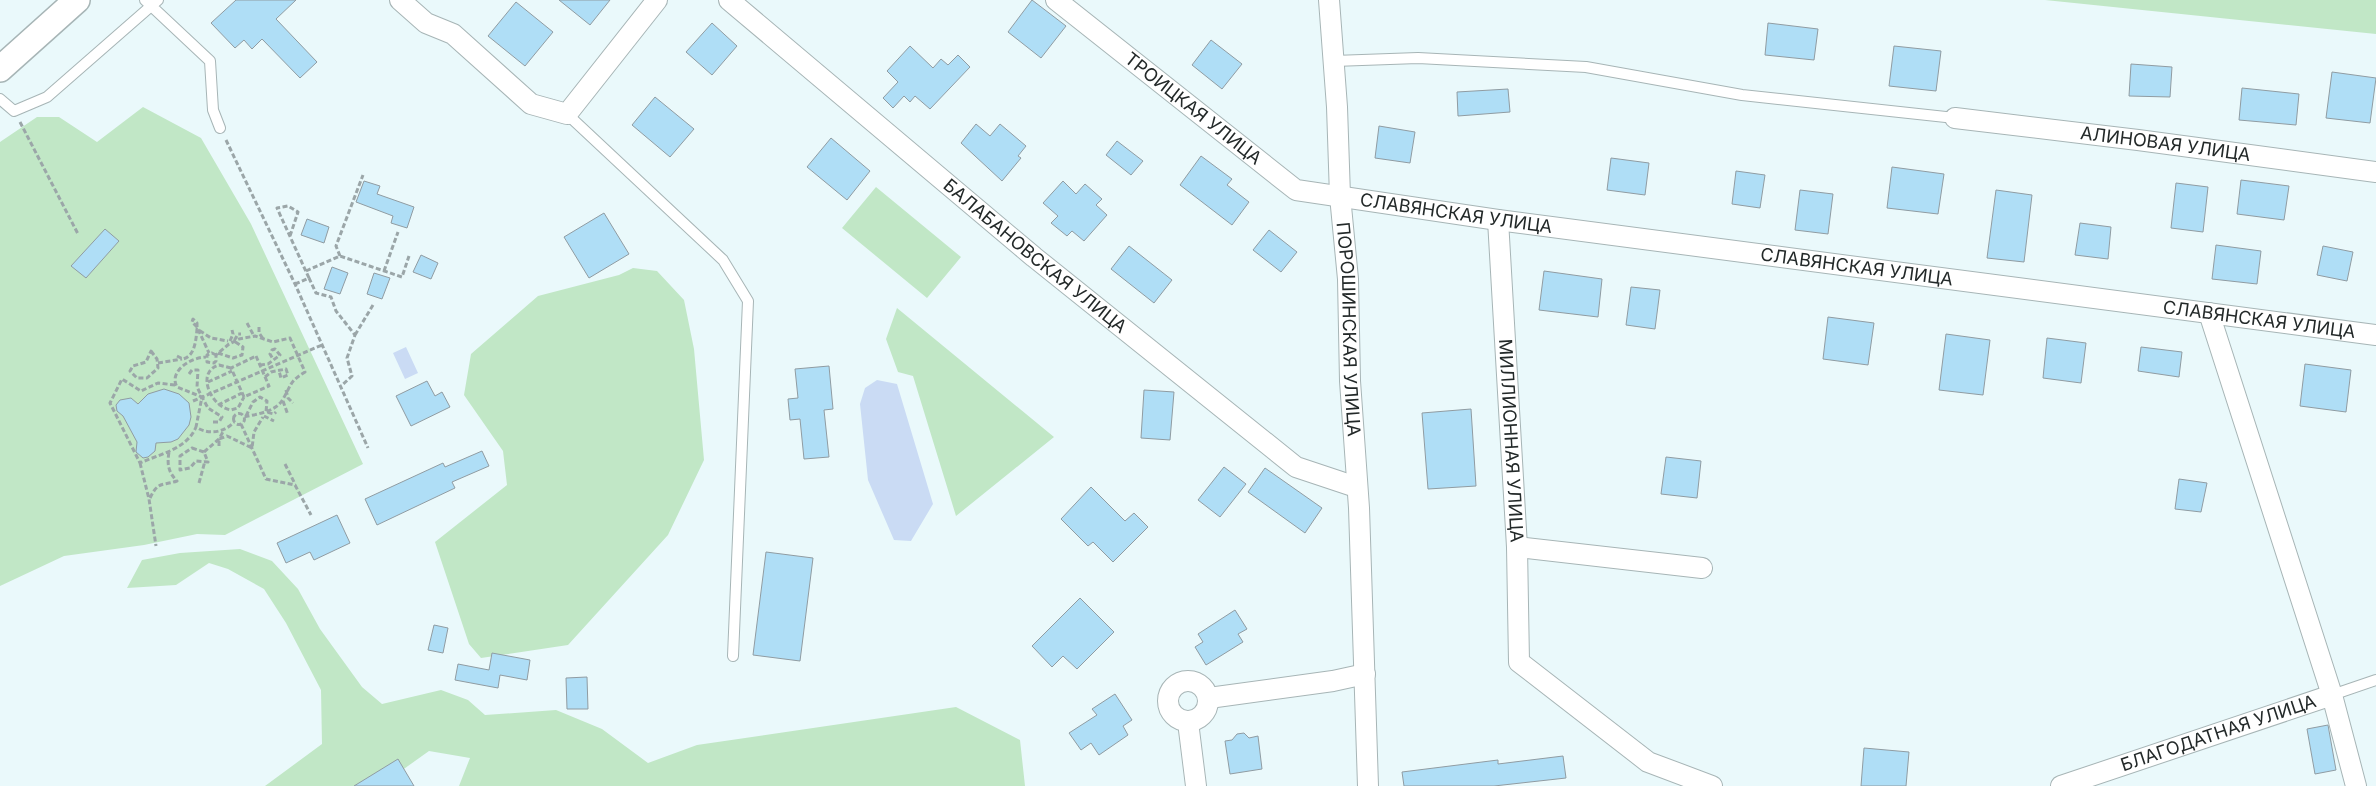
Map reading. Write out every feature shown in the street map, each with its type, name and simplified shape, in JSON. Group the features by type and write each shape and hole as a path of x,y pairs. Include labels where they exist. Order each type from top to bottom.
{"street":[{"path":"0,69 77,0"},
{"path":"400,0 426,23 454,34 531,104 567,114 657,0"},
{"name":"БАЛАБАНОВСКАЯ УЛИЦА","path":"729,0 1034,257 1296,467 1356,486"},
{"name":"ТРОИЦКАЯ УЛИЦА","path":"1056,0 1296,190 1340,196"},
{"name":"ПОРОШИНСКАЯ УЛИЦА","path":"1328,0 1334,60 1340,196 1348,279 1350,381 1359,508 1368,786"},
{"name":"АЛИНОВАЯ УЛИЦА","path":"1955,118 2376,172"},
{"name":"СЛАВЯНСКАЯ УЛИЦА","path":"1340,196 1498,220 2376,335"},
{"name":"МИЛЛИОННАЯ УЛИЦА","path":"1498,220 1517,547 1519,662 1648,762 1712,786"},
{"path":"2209,313 2332,695 2356,786"},
{"path":"1517,547 1702,568"},
{"path":"1209,698 1333,681 1364,674"},
{"path":"1185,681 1191,681 1202,686 1209,698 1205,714 1195,721 1188,722 1181,720 1170,712 1168,699 1173,687 1185,681"},
{"name":"БЛАГОДАТНАЯ УЛИЦА","path":"2061,786 2332,695"},
{"path":"1188,722 1196,786"}],"lane":[{"path":"0,99 14,111 47,97 151,2 210,61 214,110 220,128"},
{"path":"1334,60 1418,58 1586,67 1742,95 1955,118"},
{"path":"567,114 723,260 748,301 733,656"},
{"name":"БЛАГОДАТНАЯ УЛИЦА","path":"2332,695 2376,680"}],"path":[{"path":"14,111 78,234"},
{"path":"220,128 294,284 368,448"},
{"path":"340,256 336,246 363,175"},
{"path":"290,236 298,212 288,206 277,208 316,293 331,297 336,311 355,335"},
{"path":"384,271 398,232"},
{"path":"306,272 340,256 402,277 409,256"},
{"path":"294,284 309,278"},
{"path":"340,387 352,376 347,358 355,335 373,305"},
{"path":"246,323 254,336 265,341 278,341 290,338 305,372 286,389 283,400 288,415"},
{"path":"259,327 265,341"},
{"path":"197,328 211,338 224,342 228,340 234,341 245,347 238,357 226,357 209,353"},
{"path":"197,328 209,353"},
{"path":"158,364 187,358 193,351 197,328"},
{"path":"228,340 232,338 232,330"},
{"path":"241,334 238,334 234,341 217,354 208,382 209,394 218,405 226,410 245,416 266,412 283,400"},
{"path":"234,341 254,336"},
{"path":"192,401 322,345"},
{"path":"147,378 155,373 158,364 155,354 151,351 146,362 133,366 130,371 134,375 147,378 154,384"},
{"path":"177,356 190,360 206,357 209,353"},
{"path":"208,382 256,356 269,386 218,405"},
{"path":"206,357 208,363 222,365 232,370 243,395 241,405 233,418 234,422 225,430 219,440 219,446"},
{"path":"260,365 268,364 273,359"},
{"path":"175,385 180,369 190,360"},
{"path":"189,374 192,370 199,368 197,387 208,408 220,415 223,421 216,424 213,422"},
{"path":"265,378 271,372 279,371"},
{"path":"156,546 149,499 140,463 110,403 122,379 141,391 154,384 165,382 202,397"},
{"path":"286,389 288,398 293,403"},
{"path":"140,463 169,451 192,436 196,427 202,397"},
{"path":"241,424 249,408 257,398 269,400 266,412 254,432 252,448"},
{"path":"266,412 274,414 276,412"},
{"path":"263,417 267,416 274,422"},
{"path":"234,422 241,424 266,478 295,485"},
{"path":"196,427 212,432 225,430"},
{"path":"204,452 223,437 233,437 252,448"},
{"path":"184,443 186,450"},
{"path":"199,483 205,461 208,462 204,452 197,448 186,450 179,460 180,470 190,468 196,461 205,461"},
{"path":"149,499 155,488 161,484 178,481 171,475 168,467 169,451"},
{"path":"285,464 311,515"}],"green space":[{"path":"2045,0 2376,0 2376,34"},
{"path":"143,107 201,138 251,224 363,464 225,535 197,534 144,545 64,556 0,586 0,142 37,117 59,117 97,142"},
{"path":"876,187 961,257 927,298 842,228"},
{"path":"633,268 657,271 684,300 694,349 704,460 668,535 568,645 481,658 469,644 435,542 507,485 503,451 464,395 471,354 538,296 619,275"},
{"path":"897,308 1054,437 956,516 913,376 898,372 886,339"},
{"path":"240,549 272,561 298,589 320,629 362,687 382,704 441,690 468,700 485,715 556,710 602,729 648,763 697,745 956,707 1020,740 1025,786 459,786 470,758 429,751 380,786 265,786 322,744 321,690 286,623 264,589 228,569 209,563 176,585 127,588 142,560 180,553"}],"water":[{"path":"406,347 418,373 405,379 393,353"},
{"path":"877,380 897,384 933,504 911,541 894,540 868,480 860,404 865,388"}],"building":[{"path":"236,0 296,0 276,19 317,62 300,78 262,39 252,49 244,40 235,48 211,23"},
{"path":"559,0 610,0 590,25"},
{"path":"1032,0 1066,26 1041,58 1008,32"},
{"path":"516,2 553,32 525,66 488,36"},
{"path":"712,23 737,46 712,75 686,52"},
{"path":"1768,23 1818,29 1814,60 1765,55"},
{"path":"1211,40 1242,64 1222,89 1192,65"},
{"path":"910,46 933,68 941,59 948,65 958,55 970,67 930,109 915,96 910,102 904,96 893,108 883,98 898,82 887,71"},
{"path":"1894,46 1941,51 1936,91 1889,86"},
{"path":"2131,64 2172,67 2170,97 2129,96"},
{"path":"2332,72 2376,78 2370,123 2326,118"},
{"path":"2242,88 2299,94 2296,125 2239,120"},
{"path":"1508,89 1510,112 1458,116 1457,92"},
{"path":"655,97 694,129 670,157 632,125"},
{"path":"976,124 990,136 1000,124 1026,146 1018,156 1021,158 1002,181 961,143"},
{"path":"1379,126 1415,132 1410,163 1375,158"},
{"path":"831,138 870,171 847,200 807,167"},
{"path":"1117,141 1143,161 1131,175 1106,155"},
{"path":"1201,156 1232,179 1227,185 1249,202 1232,225 1180,185"},
{"path":"1611,158 1649,163 1645,195 1607,190"},
{"path":"1892,167 1944,174 1938,214 1887,208"},
{"path":"1736,171 1765,175 1760,208 1732,204"},
{"path":"2241,180 2289,186 2284,220 2237,214"},
{"path":"364,181 380,186 377,194 414,207 407,228 391,223 393,216 356,202"},
{"path":"1063,181 1076,194 1085,184 1102,199 1096,205 1107,215 1084,241 1072,231 1067,236 1051,223 1058,216 1043,203"},
{"path":"2176,183 2208,187 2203,232 2171,228"},
{"path":"1800,190 1833,194 1828,234 1795,230"},
{"path":"1996,190 2032,195 2024,262 1987,258"},
{"path":"604,213 629,254 589,278 564,237"},
{"path":"307,219 329,227 324,243 301,235"},
{"path":"2080,223 2111,227 2108,259 2075,255"},
{"path":"105,229 119,241 86,278 71,266"},
{"path":"1269,230 1297,252 1281,272 1253,250"},
{"path":"2216,245 2261,251 2257,284 2212,279"},
{"path":"1129,246 1172,280 1154,303 1111,269"},
{"path":"2323,246 2353,252 2347,281 2317,275"},
{"path":"421,255 438,263 431,279 413,272"},
{"path":"332,267 348,273 340,294 324,289"},
{"path":"1544,271 1602,279 1598,317 1539,310"},
{"path":"374,273 390,278 382,299 367,294"},
{"path":"1631,287 1660,290 1655,329 1626,325"},
{"path":"1828,317 1874,323 1868,365 1823,359"},
{"path":"1946,334 1990,340 1983,395 1939,390"},
{"path":"2047,338 2086,343 2081,383 2043,378"},
{"path":"2141,347 2182,352 2179,377 2138,371"},
{"path":"2305,364 2351,370 2346,412 2300,406"},
{"path":"829,366 833,409 824,410 829,457 804,459 800,419 790,420 788,399 798,398 795,369"},
{"path":"427,381 435,396 442,392 450,407 411,426 396,396"},
{"path":"164,389 179,394 189,403 191,417 189,425 178,439 171,442 156,443 155,451 148,457 143,458 136,452 137,442 123,416 117,411 116,405 120,400 131,398 138,404 148,394"},
{"path":"1144,390 1174,392 1170,440 1141,438"},
{"path":"1471,409 1476,486 1428,489 1422,413"},
{"path":"482,451 489,466 452,482 455,488 377,525 365,499 443,463 445,467"},
{"path":"1666,457 1701,461 1697,498 1661,494"},
{"path":"1224,467 1246,484 1220,517 1198,500"},
{"path":"1265,468 1322,508 1305,533 1248,492"},
{"path":"2179,479 2207,483 2201,512 2175,509"},
{"path":"1091,487 1125,521 1134,513 1148,527 1113,562 1093,542 1088,546 1061,519"},
{"path":"337,515 350,543 314,560 310,552 286,563 277,543"},
{"path":"766,552 813,558 800,661 753,655"},
{"path":"1080,598 1114,632 1077,669 1063,656 1052,667 1032,646"},
{"path":"1235,610 1247,629 1238,634 1243,642 1206,665 1195,647 1203,642 1198,634"},
{"path":"434,625 448,628 443,653 428,650"},
{"path":"492,653 530,660 527,680 500,675 498,688 455,680 458,664 489,670"},
{"path":"587,677 588,709 567,709 566,678"},
{"path":"1115,694 1132,720 1123,726 1128,735 1099,755 1091,743 1081,750 1069,733 1097,715 1092,709"},
{"path":"2328,725 2336,770 2315,774 2307,729"},
{"path":"1244,733 1249,738 1258,736 1262,769 1230,774 1225,741 1232,740 1237,734"},
{"path":"1864,748 1909,752 1906,786 1861,786"},
{"path":"1563,756 1566,778 1494,786 1404,786 1402,772 1498,760 1498,764"},
{"path":"398,759 414,786 354,786"}]}
